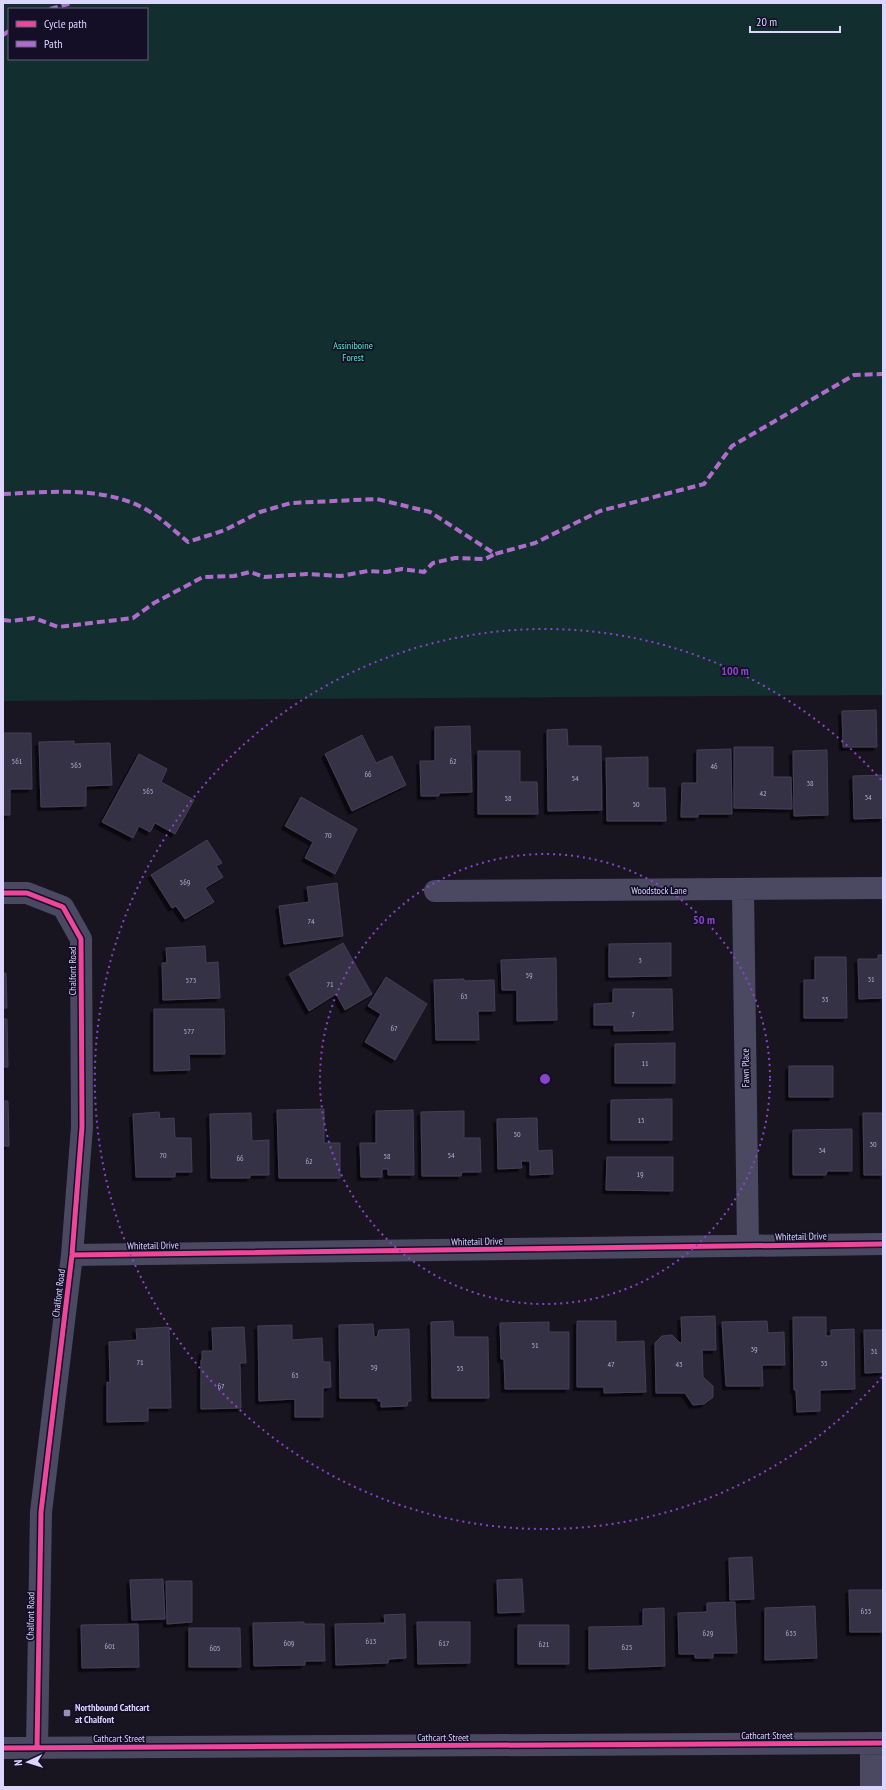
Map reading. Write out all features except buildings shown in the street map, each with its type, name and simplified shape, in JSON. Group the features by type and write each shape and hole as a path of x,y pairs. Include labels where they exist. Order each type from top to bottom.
{"street":[{"name":"Woodstock Lane","path":"435,891 883,888"},
{"name":"Fawn Place","path":"743,890 748,1246"},
{"name":"Chalfont Road","path":"3,894 27,893 63,907 81,939 82,1127 72,1255 41,1512 37,1748"},
{"name":"Whitetail Drive","path":"72,1255 883,1244"},
{"name":"Cathcart Street","path":"3,1748 877,1743"},
{"path":"871,1787 877,1743"}],"green space":[{"name":"Assiniboine Forest","path":"3,3 883,3 883,695 3,701"}],"marked path":[{"path":"54,8 72,3"},
{"path":"3,35 8,32"},
{"path":"3,494 80,492 117,498 135,504 152,513 188,542 225,530 260,512 291,503 377,499 430,512 495,554 535,543 600,511 704,484 732,446 854,375 883,374"},
{"path":"3,620 12,621 34,618 58,627 133,618 154,603 203,577 234,576 250,572 264,577 307,574 341,576 368,571 386,572 402,569 424,572 433,563 455,558 485,559 495,554"}],"cycle path":[{"path":"3,893 27,893 63,907 81,939 82,1127 72,1255 41,1512 37,1748"},
{"path":"72,1255 883,1244"},
{"path":"3,1748 883,1743"}],"place":[{"name":"Northbound Cathcart at Chalfont","path":"67,1713"}]}
